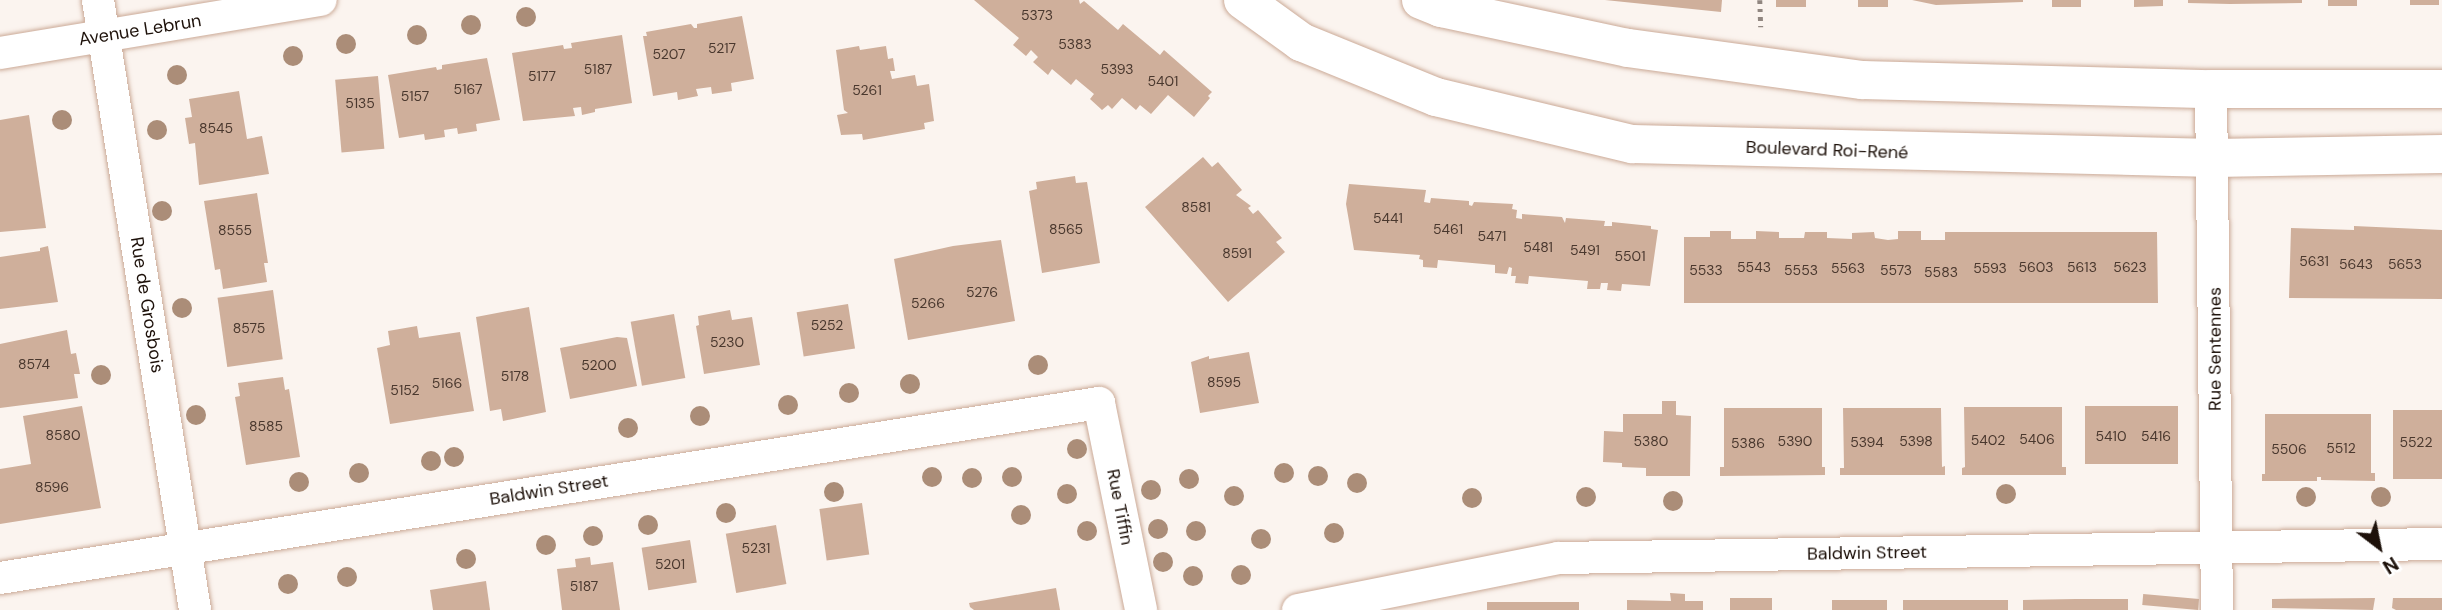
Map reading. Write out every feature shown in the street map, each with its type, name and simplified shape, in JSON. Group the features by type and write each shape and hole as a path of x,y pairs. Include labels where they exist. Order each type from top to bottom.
{"street":[{"name":"Rue de Grosbois","path":"98,0 195,610"},
{"name":"Avenue Lebrun","path":"0,53 321,0"},
{"name":"Boulevard Roi-René","path":"1243,0 1301,42 1436,97 1632,144 2214,158 2442,154"},
{"path":"1421,0 1441,8 1628,48 1862,80 2211,89 2442,89"},
{"name":"Rue Sentennes","path":"2211,89 2214,158 2217,610"},
{"name":"Baldwin Street","path":"0,578 1099,403"},
{"name":"Rue Tiffin","path":"1099,403 1141,610"},
{"name":"Baldwin Street","path":"1298,610 1558,558 2442,544"}],"building":[{"path":"974,0 1079,0 1080,4 1084,1 1118,30 1123,24 1160,55 1164,50 1212,92 1208,96 1210,98 1194,117 1168,95 1151,114 1140,105 1136,110 1122,98 1112,109 1108,105 1102,110 1090,99 1094,94 1076,79 1071,85 1052,69 1048,75 1033,62 1038,57 1031,50 1026,56 1013,45 1019,38"},
{"path":"1605,0 1722,0 1721,12"},
{"path":"1776,0 1806,0 1806,7 1776,7"},
{"path":"1858,0 1888,0 1888,7 1858,7"},
{"path":"1912,0 2023,0 2023,2 1936,5"},
{"path":"2052,0 2081,0 2081,7 2052,7"},
{"path":"2134,0 2163,0 2163,6 2134,7"},
{"path":"2188,0 2302,0 2302,3 2188,3"},
{"path":"2328,0 2357,0 2357,6 2328,6"},
{"path":"2410,0 2439,0 2439,5 2410,5"},
{"path":"742,16 754,79 731,83 732,91 712,94 711,87 696,89 698,96 678,100 677,92 653,96 643,36 647,36 646,32 691,24 697,28 697,24"},
{"path":"622,35 632,103 595,109 595,112 582,115 581,107 573,108 575,116 523,121 512,53 563,45 564,49 572,48 571,43"},
{"path":"859,46 860,50 886,46 888,59 893,58 895,71 890,71 892,79 915,75 917,86 929,84 934,121 924,123 925,129 863,140 862,134 841,135 837,115 848,113 844,110 836,50"},
{"path":"487,58 500,120 476,124 477,131 458,134 457,128 444,130 445,137 425,140 424,134 399,138 388,75 436,67 437,70 442,69 442,65"},
{"path":"378,76 384,149 342,152 335,80"},
{"path":"239,91 247,139 262,136 269,174 199,185 195,143 189,144 185,118 192,117 189,99"},
{"path":"29,115 46,228 0,232 0,120"},
{"path":"1203,157 1212,167 1218,162 1242,190 1236,195 1251,206 1248,208 1253,214 1258,210 1282,238 1276,242 1285,252 1228,302 1145,207"},
{"path":"1075,176 1076,183 1087,182 1100,263 1042,273 1029,191 1037,189 1036,182"},
{"path":"1349,184 1426,190 1424,202 1430,203 1431,198 1469,201 1472,206 1474,202 1513,204 1512,209 1517,210 1516,218 1522,219 1522,214 1562,217 1565,223 1566,218 1605,221 1604,226 1612,226 1612,222 1651,226 1651,229 1658,230 1650,286 1622,284 1621,291 1607,290 1608,283 1601,283 1600,289 1587,289 1588,281 1529,276 1528,284 1515,283 1516,276 1511,276 1512,268 1509,267 1507,274 1495,273 1495,265 1438,260 1437,268 1423,267 1420,255 1354,250 1346,204"},
{"path":"257,193 268,263 264,263 267,282 223,289 220,269 215,270 204,201"},
{"path":"2354,226 2442,230 2442,299 2289,298 2291,228 2354,230"},
{"path":"1710,231 1731,231 1731,239 1756,239 1756,231 1779,232 1779,238 1804,238 1805,232 1827,232 1827,238 1852,239 1852,233 1874,232 1875,238 1888,240 1898,239 1898,231 1921,231 1921,240 1945,240 1945,232 2157,232 2158,303 1684,303 1684,237 1710,237"},
{"path":"1001,240 1015,321 908,340 894,259 953,246"},
{"path":"48,246 58,302 0,309 0,257 40,251 40,248"},
{"path":"273,290 283,359 227,367 218,298"},
{"path":"848,304 855,348 804,357 797,312"},
{"path":"529,307 546,412 503,421 501,409 490,411 476,317"},
{"path":"730,310 732,320 752,317 760,365 704,374 696,326 699,325 698,316"},
{"path":"674,314 685,378 642,386 631,322"},
{"path":"417,326 419,338 460,332 474,411 390,424 377,348 390,345 388,331"},
{"path":"67,330 71,354 76,353 80,374 74,374 78,398 0,408 0,344"},
{"path":"617,337 627,338 637,386 570,399 560,348"},
{"path":"1249,352 1259,403 1200,413 1191,362 1209,356 1209,359"},
{"path":"283,377 285,390 289,389 300,457 246,465 235,397 240,396 238,383"},
{"path":"1662,401 1676,401 1676,415 1691,416 1690,476 1646,476 1646,468 1622,467 1622,463 1603,462 1604,431 1623,432 1623,414 1662,414"},
{"path":"82,406 101,508 0,524 0,469 31,464 23,416"},
{"path":"2085,406 2178,406 2178,464 2085,464"},
{"path":"1964,407 2062,407 2062,467 2066,467 2066,475 1962,475 1962,468 1965,467"},
{"path":"1724,408 1822,408 1822,467 1825,467 1825,475 1720,476 1720,467 1724,467"},
{"path":"1843,408 1941,408 1942,467 1945,466 1945,475 1840,475 1840,468 1844,468"},
{"path":"2393,410 2442,410 2442,479 2393,479"},
{"path":"2265,414 2371,414 2371,473 2375,473 2375,481 2321,480 2321,477 2317,477 2317,481 2262,481 2262,474 2265,474"},
{"path":"862,503 869,554 827,560 819,509"},
{"path":"776,525 786,584 736,593 726,534"},
{"path":"690,540 697,582 648,590 642,548"},
{"path":"590,557 591,565 613,562 620,610 562,610 557,569 576,567 575,559"},
{"path":"486,581 490,610 433,610 430,590"},
{"path":"1056,588 1060,610 974,610 969,603"},
{"path":"1670,593 1685,594 1685,601 1703,601 1703,610 1627,610 1627,600 1671,601"},
{"path":"2143,594 2199,599 2198,610 2142,605"},
{"path":"1730,598 1772,598 1772,610 1730,610"},
{"path":"2375,598 2373,610 2272,608 2272,599"},
{"path":"2393,598 2442,598 2442,610 2396,610 2392,608"},
{"path":"2128,599 2128,610 2023,610 2023,600"},
{"path":"1832,600 1887,600 1887,610 1832,610"},
{"path":"1903,600 2008,600 2008,610 1903,610"},
{"path":"1487,602 1579,602 1579,610 1487,610"}]}
